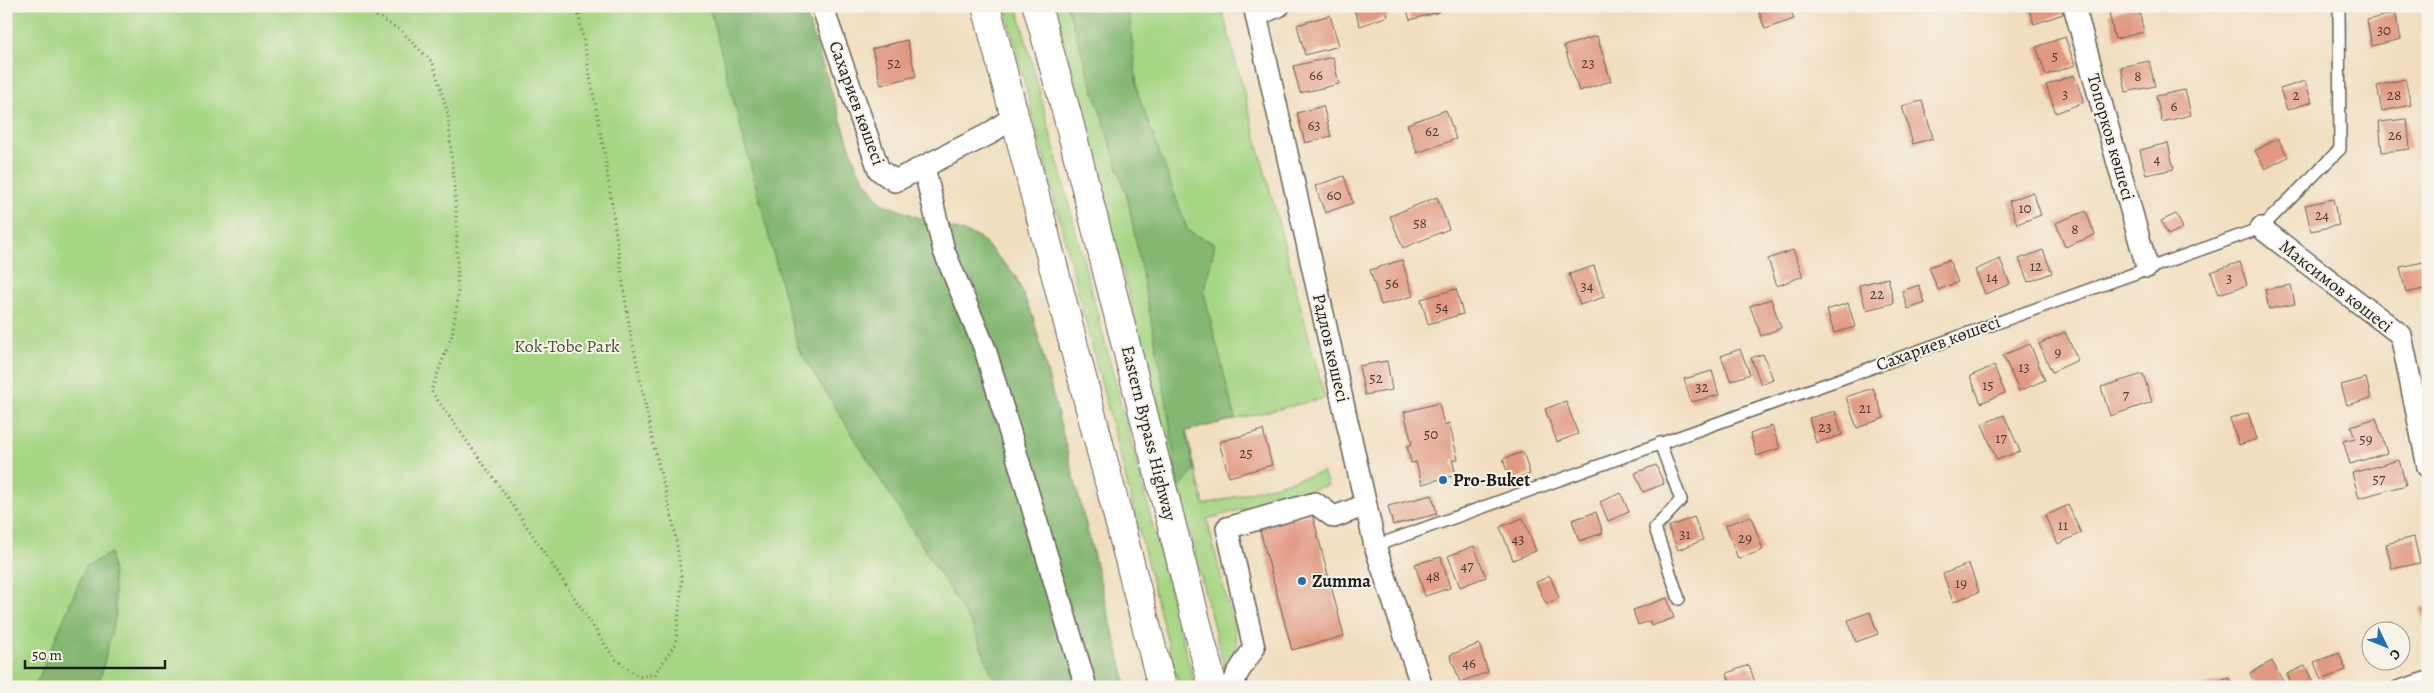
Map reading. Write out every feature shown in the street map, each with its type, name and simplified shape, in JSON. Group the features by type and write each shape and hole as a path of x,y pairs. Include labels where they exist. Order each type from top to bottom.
{"main road":[{"path":"986,6 1013,117 1162,687"},
{"name":"Eastern Bypass Highway","path":"1037,6 1073,137 1213,687"}],"street":[{"name":"Сахариев көшесі","path":"822,6 879,170 895,180 989,134 1013,117"},
{"path":"1256,10 1279,6"},
{"name":"Топорков көшесі","path":"2074,6 2148,267"},
{"name":"Радлов көшесі","path":"1256,10 1375,546 1422,687"},
{"path":"924,167 944,251 985,349 1086,687"},
{"name":"Максимов көшесі","path":"2261,228 2401,335 2428,467"},
{"path":"1233,687 1237,674 1254,648 1227,528 1315,503 1334,517 1366,505"}],"lane":[{"name":"Сахариев көшесі","path":"1375,546 2261,228 2340,149 2339,6"},
{"path":"1660,443 1681,500 1655,528 1679,598"},
{"path":"2397,687 2428,677"}],"path":[{"path":"359,6 400,30 433,63 448,114 456,211 458,298 452,335 431,391 512,504 614,658 638,677 655,674 676,643 682,581 674,526 654,446 629,325 604,151 577,6"}],"green space":[{"name":"Kok-Tobe Park","path":"6,6 803,6 857,168 881,203 919,218 979,237 1015,275 1033,317 1127,687 6,687"},
{"path":"709,6 803,6 857,168 881,203 919,218 979,237 1015,275 1033,317 1127,687 997,687 973,627 798,348"},
{"path":"1005,6 1017,6 1195,687 1179,687"},
{"path":"1055,6 1221,6 1325,398 1186,431 1204,505 1323,472 1328,485 1207,519 1237,642 1227,679"},
{"path":"1067,6 1128,6 1138,94 1188,231 1215,244 1204,293 1235,419 1186,431 1195,470 1178,489 1167,404 1128,200"},
{"path":"111,553 116,614 98,687 35,687 86,566"}],"building":[{"path":"1353,6 1385,6 1388,16 1360,26"},
{"path":"1406,6 1437,6 1439,12 1410,20"},
{"path":"1757,6 1789,6 1794,19 1765,29"},
{"path":"2028,6 2060,6 2063,14 2034,24"},
{"path":"2138,7 2144,32 2115,39 2109,13"},
{"path":"2395,13 2401,39 2372,46 2367,20"},
{"path":"1330,15 1339,46 1305,55 1297,25"},
{"path":"1597,36 1611,81 1579,91 1564,46"},
{"path":"2065,37 2075,65 2046,75 2036,47"},
{"path":"907,40 916,76 881,85 872,49"},
{"path":"1333,57 1339,84 1300,93 1293,66"},
{"path":"2149,61 2155,86 2126,92 2121,67"},
{"path":"2074,75 2084,102 2056,113 2046,85"},
{"path":"2405,79 2411,105 2382,111 2377,86"},
{"path":"2305,81 2312,102 2287,110 2280,89"},
{"path":"2185,90 2191,115 2162,122 2156,96"},
{"path":"1922,101 1933,138 1913,144 1902,106"},
{"path":"1323,106 1331,136 1305,143 1297,113"},
{"path":"1446,110 1456,139 1417,153 1407,124"},
{"path":"2407,119 2410,149 2382,152 2379,122"},
{"path":"2278,138 2288,157 2265,169 2255,151"},
{"path":"2168,143 2174,169 2146,175 2140,150"},
{"path":"1344,176 1353,203 1325,213 1315,186"},
{"path":"2033,192 2041,215 2017,224 2009,201"},
{"path":"1437,197 1449,229 1403,248 1390,216"},
{"path":"2333,199 2339,225 2311,231 2305,205"},
{"path":"2086,211 2095,235 2065,247 2056,223"},
{"path":"2176,214 2183,228 2168,235 2161,221"},
{"path":"1793,250 1803,276 1777,286 1768,259"},
{"path":"2043,250 2052,273 2028,282 2019,259"},
{"path":"2000,259 2010,284 1985,294 1975,270"},
{"path":"1402,260 1413,296 1381,305 1370,270"},
{"path":"1949,260 1958,282 1938,290 1929,267"},
{"path":"2428,261 2428,288 2406,293 2400,267"},
{"path":"2240,262 2247,285 2219,294 2211,272"},
{"path":"1594,266 1604,297 1580,305 1569,274"},
{"path":"1888,278 1894,303 1866,310 1859,285"},
{"path":"1919,285 1925,303 1908,309 1902,291"},
{"path":"2291,285 2295,304 2269,309 2265,289"},
{"path":"1456,289 1463,314 1428,324 1421,299"},
{"path":"1771,299 1781,328 1761,336 1750,306"},
{"path":"1848,303 1855,327 1834,333 1827,310"},
{"path":"2065,332 2078,360 2052,372 2039,344"},
{"path":"2030,344 2045,380 2019,391 2003,355"},
{"path":"1740,349 1750,374 1731,381 1721,356"},
{"path":"1763,354 1773,379 1761,384 1751,358"},
{"path":"1387,361 1392,390 1365,395 1359,366"},
{"path":"1994,366 2005,393 1981,403 1970,376"},
{"path":"1712,371 1719,395 1691,402 1684,379"},
{"path":"2143,374 2152,402 2110,416 2101,387"},
{"path":"2366,378 2371,398 2347,405 2341,385"},
{"path":"1873,388 1884,418 1857,428 1846,397"},
{"path":"1566,401 1578,434 1557,442 1545,409"},
{"path":"1439,403 1444,425 1449,423 1458,459 1452,460 1456,475 1422,484 1416,462 1411,463 1407,446 1412,444 1404,412"},
{"path":"1835,411 1842,435 1816,443 1809,418"},
{"path":"2248,413 2257,439 2239,445 2230,419"},
{"path":"2004,415 2020,451 1997,460 1982,424"},
{"path":"2376,418 2387,453 2350,464 2343,441 2355,438 2351,426"},
{"path":"1772,426 1780,448 1757,456 1750,434"},
{"path":"1263,430 1272,465 1229,477 1219,442"},
{"path":"1523,452 1530,474 1510,480 1503,459"},
{"path":"2399,460 2406,485 2359,498 2352,473"},
{"path":"1656,465 1664,484 1643,492 1635,473"},
{"path":"1621,493 1629,512 1608,521 1600,502"},
{"path":"1432,495 1437,514 1393,525 1388,506"},
{"path":"2068,505 2081,533 2058,544 2045,516"},
{"path":"1596,512 1603,533 1579,541 1572,520"},
{"name":"Zumma","path":"1312,513 1344,636 1292,650 1259,527"},
{"path":"1751,516 1763,550 1738,559 1726,525"},
{"path":"1694,517 1703,540 1678,550 1668,527"},
{"path":"1523,518 1536,551 1513,560 1500,527"},
{"path":"2414,537 2420,563 2392,569 2386,544"},
{"path":"1474,546 1486,577 1460,587 1448,556"},
{"path":"1441,557 1450,588 1425,596 1415,564"},
{"path":"1969,564 1979,592 1953,602 1943,574"},
{"path":"1550,576 1559,598 1546,604 1536,582"},
{"path":"1667,598 1674,618 1651,626 1650,621 1638,625 1633,610"},
{"path":"2428,606 2428,632 2427,632 2420,608"},
{"path":"1870,612 1878,634 1856,642 1848,620"},
{"path":"1479,644 1488,672 1460,682 1450,655"},
{"path":"2339,653 2346,670 2321,680 2314,662"},
{"path":"2272,661 2286,687 2257,687 2250,673"},
{"path":"1749,665 1756,685 1731,687 1727,673"},
{"path":"2305,666 2313,683 2305,687 2293,687 2287,674"},
{"path":"2229,678 2232,687 2205,687 2205,686"}],"place":[{"name":"Pro-Buket","path":"1443,480"},
{"name":"Zumma","path":"1302,581"}]}
